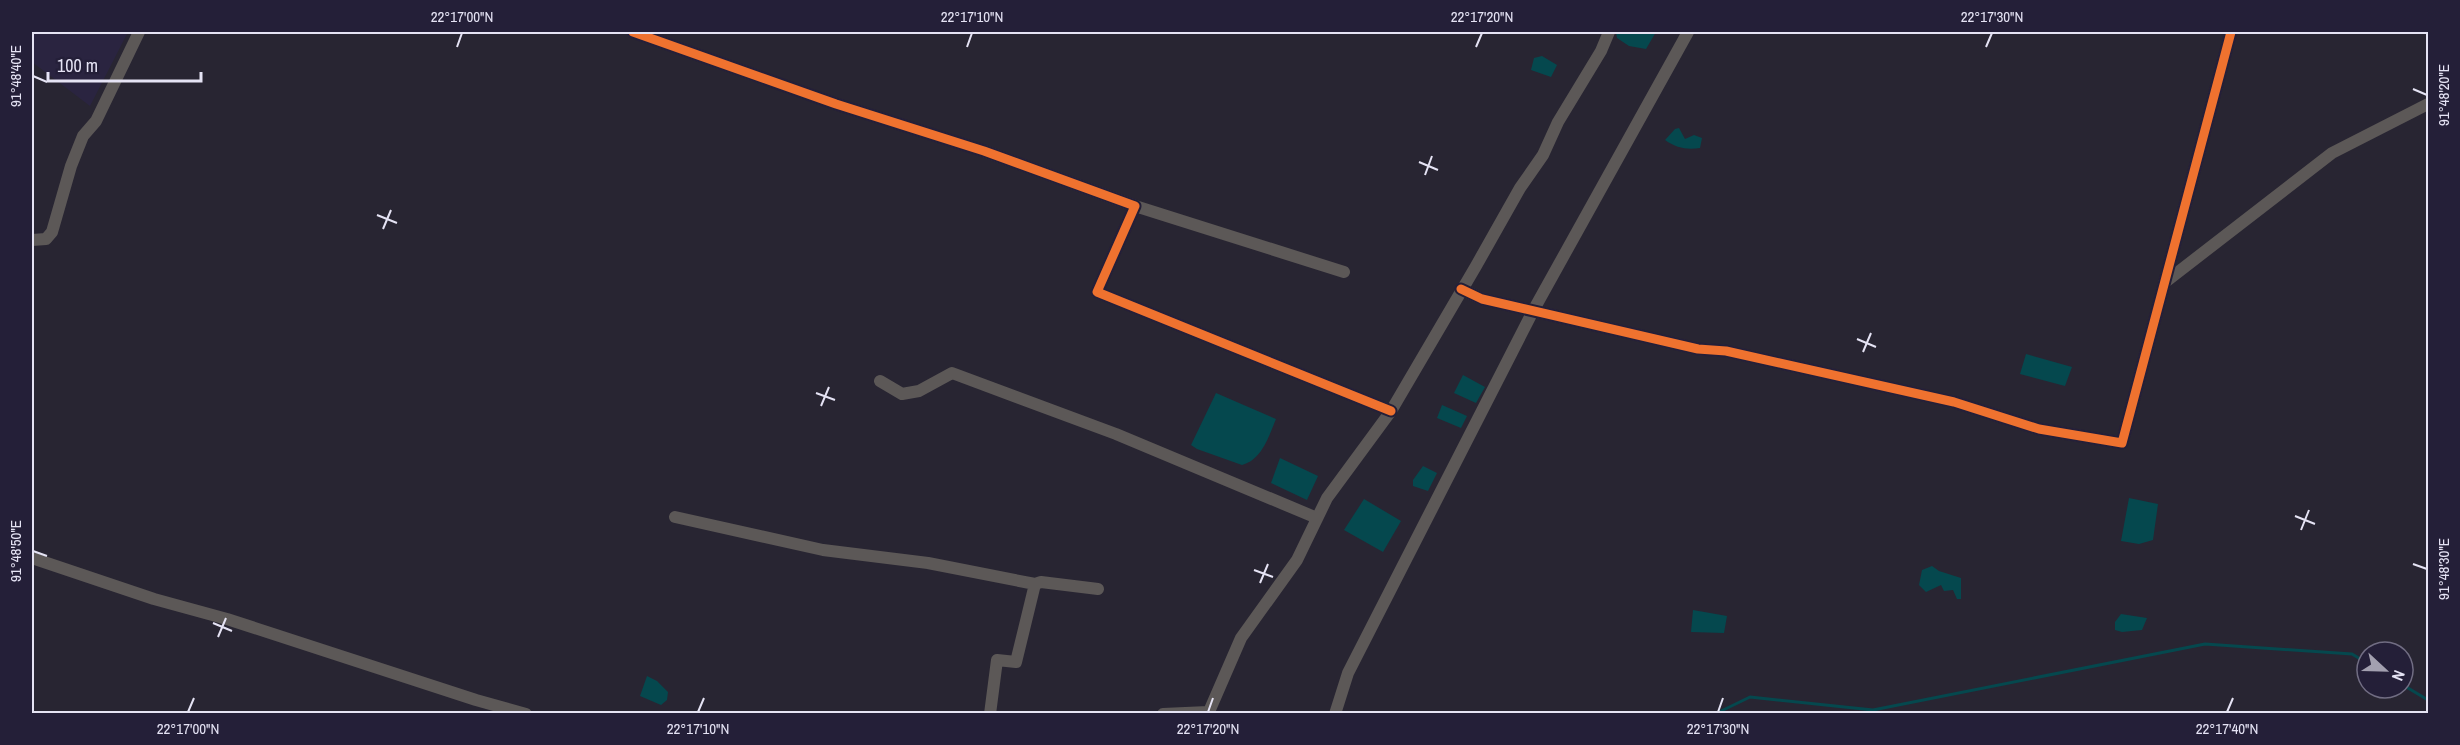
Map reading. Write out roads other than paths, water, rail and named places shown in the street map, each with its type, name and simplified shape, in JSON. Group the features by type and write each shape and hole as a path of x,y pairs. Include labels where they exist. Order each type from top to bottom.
{"street":[{"path":"32,240 46,239 52,232 71,166 83,136 96,122 139,32"},
{"path":"633,32 836,104 984,151 1135,206 1344,272"},
{"path":"1163,714 1208,713 1241,638 1297,560 1328,498 1391,411 1520,188 1543,155 1558,122 1601,51 1609,32"},
{"path":"1335,714 1348,673 1533,311 1688,32"},
{"path":"1461,289 1482,299 1533,311 1698,349 1726,351 1954,402 2039,429 2122,444 2231,32"},
{"path":"2164,283 2332,153 2428,104"},
{"path":"1135,206 1097,292 1391,411"},
{"path":"880,381 902,394 919,391 952,373 1116,434 1317,518"},
{"path":"675,517 823,550 928,563 1035,584 1041,582 1098,589"},
{"path":"32,558 154,599 227,619 526,714"},
{"path":"990,714 997,660 1017,662 1035,584"}],"waterway":[{"path":"1715,714 1750,697 1873,710 2205,644 2355,656"},
{"path":"2415,692 2428,700"}]}
